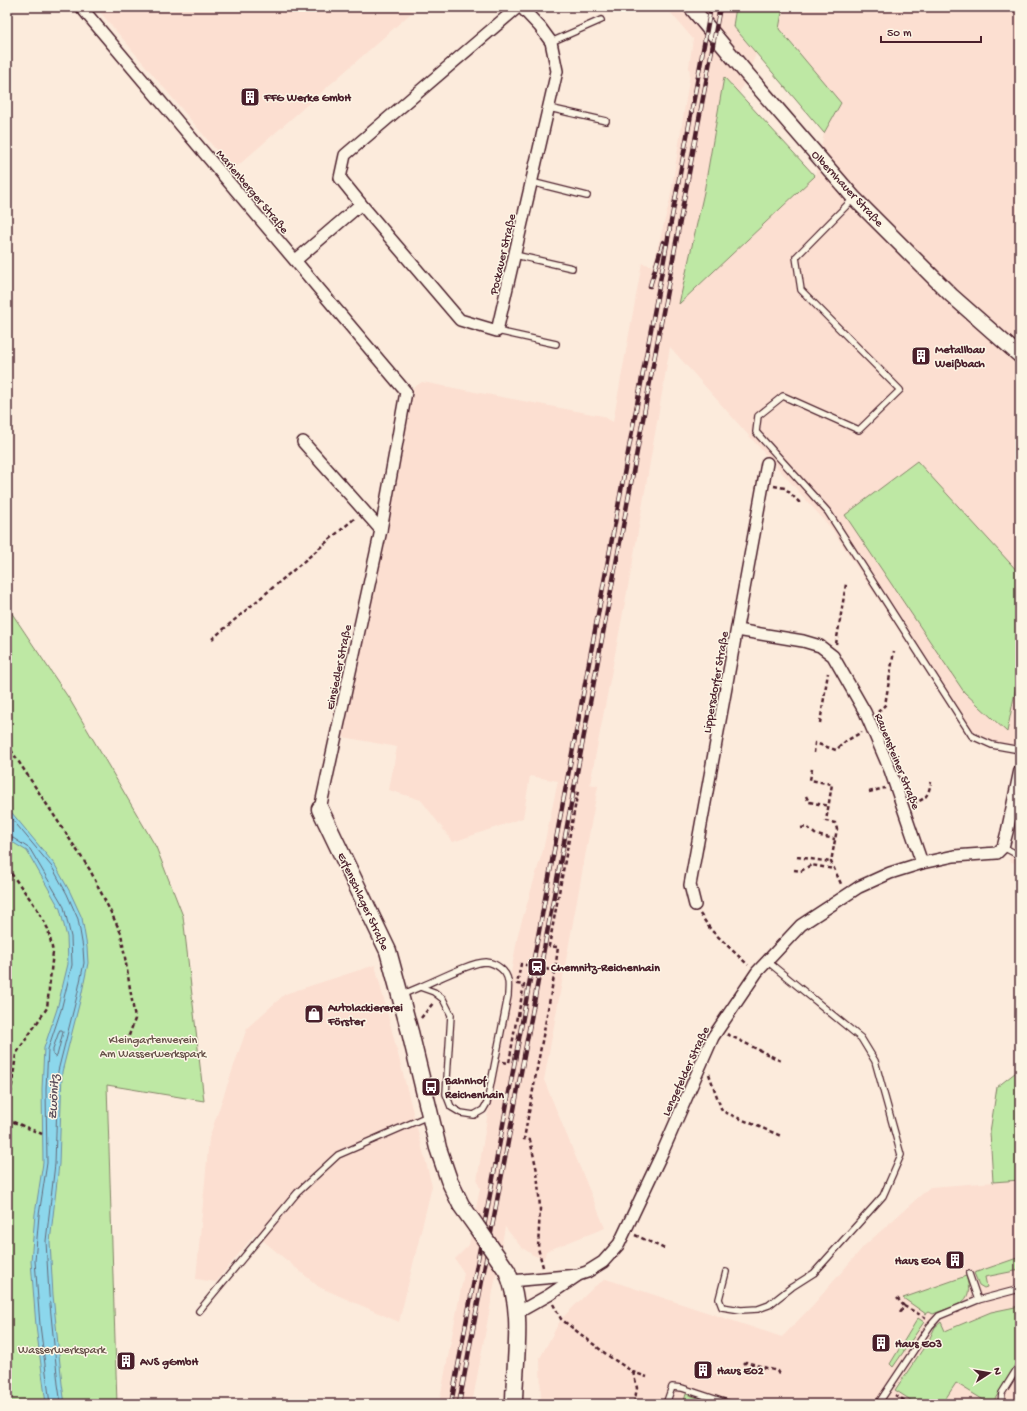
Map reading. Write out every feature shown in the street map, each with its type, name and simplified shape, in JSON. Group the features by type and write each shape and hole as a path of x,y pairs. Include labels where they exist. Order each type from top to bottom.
{"main road":[{"name":"Erfenschlager Straße","path":"320,808 388,951 410,1032 438,1148 449,1180 461,1205 509,1276 515,1297 517,1313 517,1352 514,1404"}],"street":[{"name":"Marienberger Straße","path":"80,7 296,260 406,392"},
{"name":"Pockauer Straße","path":"519,7 540,27 551,42 557,71 497,331 460,320 340,178 345,155 519,7"},
{"name":"Olbernhauer Straße","path":"691,7 854,198 951,295 1020,356"},
{"path":"296,260 361,204"},
{"name":"Einsiedler Straße","path":"320,808 381,530 406,392"},
{"path":"303,442 381,530"},
{"name":"Lippersdorfer Straße","path":"695,905 690,885 767,463"},
{"name":"Rauensteiner Straße","path":"737,630 803,641 820,646 835,661 870,724 890,770 922,863"},
{"path":"1003,848 1008,832 1020,770"},
{"name":"Lengefelder Straße","path":"509,1276 545,1277 578,1275 587,1272 603,1262 619,1244 713,1037 757,972 801,925 859,887 890,873 922,863 954,856 997,853 1003,848"},
{"name":"Lengefelder Straße","path":"517,1313 549,1295 578,1275"}],"lane":[{"path":"551,42 601,20"},
{"path":"548,108 606,121"},
{"path":"531,182 587,196"},
{"path":"854,198 796,257 801,290 900,390 859,430 782,396 758,416 756,432 828,512 972,736 992,745 1020,750"},
{"path":"515,255 572,268"},
{"path":"497,331 556,344"},
{"path":"1003,848 1020,856"},
{"path":"726,1272 719,1300 722,1307 741,1310 758,1309 769,1305 792,1286 814,1273 883,1196 901,1155 875,1061 861,1038 767,961"},
{"path":"399,996 420,987 474,964 487,962 498,966 505,972 508,980 508,996 487,1103 483,1110 474,1115 461,1113 451,1107 446,1094 451,1015 443,999 438,995 420,987"},
{"path":"198,1311 297,1193 338,1154 430,1115"},
{"path":"969,1274 978,1300"},
{"path":"878,1404 933,1322 939,1316 978,1300 1020,1289"},
{"path":"1000,1404 1002,1393 1020,1364"},
{"path":"666,1404 672,1387 682,1388 730,1404"}],"path":[{"path":"763,484 785,488 799,502 799,504"},
{"path":"212,639 364,511"},
{"path":"820,723 828,673 835,661 846,584"},
{"path":"814,753 815,743 836,750 870,724 885,705 894,651"},
{"path":"7,744 90,870 121,933 135,1019 127,1041"},
{"path":"812,769 810,780 832,784 826,821 835,824 837,828 831,862 847,895"},
{"path":"903,808 926,798 931,782"},
{"path":"545,1277 538,1248 540,1208 537,1171 530,1140 524,1139 555,971 558,947 549,946 578,791"},
{"path":"806,796 809,802 829,806"},
{"path":"800,828 807,827 816,835 835,839"},
{"path":"797,857 831,862"},
{"path":"794,870 801,871 811,865 834,869"},
{"path":"7,868 36,907 48,929 53,952 47,1008 16,1054 9,1107 9,1120 42,1134"},
{"path":"695,905 711,930 742,960"},
{"path":"517,984 521,964 555,971"},
{"path":"508,980 524,985 509,1064"},
{"path":"410,1032 438,995"},
{"path":"514,1015 518,1016"},
{"path":"718,1029 783,1062"},
{"path":"704,1059 722,1111 781,1136"},
{"path":"649,1242 665,1249"},
{"path":"897,1298 904,1306 933,1322"},
{"path":"900,1312 904,1306"},
{"path":"561,1319 610,1357 633,1372 648,1377"},
{"path":"744,1364 746,1362 777,1371 780,1376"},
{"path":"633,1372 637,1388 634,1404"}],"shaded area":[{"name":"FFG Werke GmbH","path":"96,7 418,7 233,170"},
{"path":"672,7 736,7 733,26 756,54 739,94 724,78 704,192 680,303 815,176 824,133 841,104 779,29 783,7 1020,7 1020,756 961,725 832,529 670,347 632,566 590,784 598,786 544,1080 605,1228 546,1251 544,1259 533,1255 521,1247 505,1227 472,1404 439,1404 464,1273 455,1259 469,1245 480,1188 477,1181 518,934 543,850 558,781 530,776 523,818 453,842 421,800 389,790 397,747 338,736 407,392 422,382 603,416 613,422 642,263 653,266 670,200 690,74 689,67 693,39 670,12"},
{"path":"1020,826 1020,865 1009,861"},
{"path":"375,965 432,1186 399,1322 319,1287 255,1234 216,1282 196,1279 209,1138 247,1028 285,994"},
{"path":"1020,1180 1020,1404 541,1404 540,1358 561,1319 595,1286 606,1279 782,1337 813,1305 864,1246 930,1187"}],"green space":[{"path":"736,7 783,7 779,29 841,103 824,133 733,26"},
{"path":"724,77 815,176 679,304 704,192"},
{"path":"917,461 1020,574 1020,667 1007,732 964,692 845,515"},
{"name":"Wasserwerkspark","path":"7,606 70,700 156,847 183,916 204,1101 107,1085 117,1404 7,1404"},
{"path":"1020,1069 1020,1180 993,1182 990,1132 997,1087"},
{"path":"1020,1257 1020,1270 985,1277 987,1287 984,1288 979,1285 974,1273"},
{"path":"966,1276 968,1293 966,1298 956,1306 933,1314 929,1312 926,1314 903,1298"},
{"path":"1020,1306 1020,1357 992,1404 956,1383 942,1404 917,1404 895,1390 929,1340 935,1327 941,1322 945,1331 991,1312"},
{"path":"918,1318 924,1322 893,1367 890,1364"},
{"path":"686,1394 717,1404 683,1404"}],"water":[{"name":"Zwönitz","path":"7,807 55,865 82,918 87,947 88,963 62,1072 59,1164 50,1242 53,1295 65,1404 46,1404 36,1326 31,1261 35,1214 43,1163 42,1089 44,1048 57,1009 68,964 67,937 60,909 27,851 7,839"}],"waterway":[{"path":"7,1397 7,1404"}],"railway":[{"path":"451,1404 711,7"},
{"path":"459,1404 720,7"},
{"path":"650,286 663,242"}],"place":[{"name":"FFG Werke GmbH","path":"250,97"},
{"name":"Metallbau Weißbach","path":"921,356"},
{"name":"Chemnitz-Reichenhain","path":"537,967"},
{"name":"Autolackiererei Förster","path":"314,1014"},
{"name":"Bahnhof Reichenhain","path":"431,1087"},
{"name":"Haus E04","path":"955,1260"},
{"name":"Haus E03","path":"881,1343"},
{"name":"AVS gGmbH","path":"126,1361"},
{"name":"Haus E02","path":"703,1370"}],"park label":[{"name":"Kleingartenverein Am Wasserwerkspark","path":"153,1046"}]}
